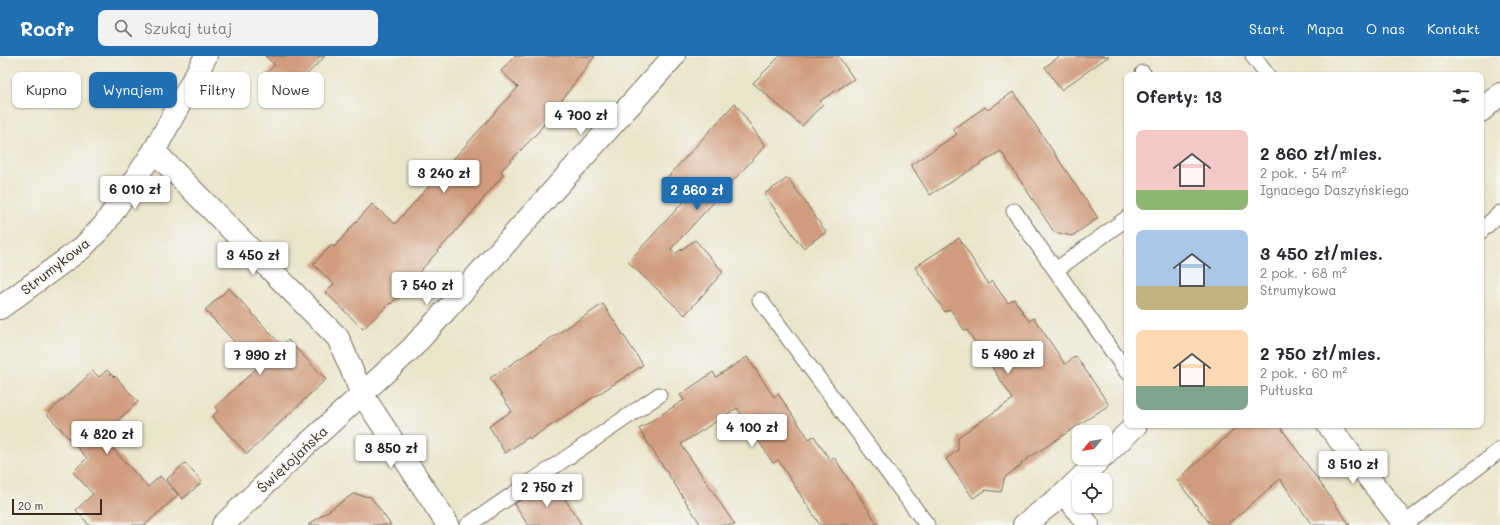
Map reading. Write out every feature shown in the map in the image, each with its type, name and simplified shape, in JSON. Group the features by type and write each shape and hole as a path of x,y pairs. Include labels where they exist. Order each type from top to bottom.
{"street":[{"name":"Strumykowa","path":"0,308 82,248 104,224 154,151 206,56"},
{"name":"Świętojańska","path":"223,525 292,458 412,348 674,56"},
{"path":"1484,108 1500,94"},
{"path":"154,151 338,338 362,394 448,525"},
{"path":"1112,448 1133,428"},
{"path":"1330,428 1404,524"},
{"path":"1024,525 1065,493 1094,465"},
{"path":"1065,493 1088,525"}],"lane":[{"path":"1253,56 1265,72"},
{"path":"1014,211 1124,368"},
{"path":"1484,228 1500,213"},
{"path":"1056,270 1124,220"},
{"path":"760,300 927,525"},
{"path":"468,525 659,395"},
{"path":"1404,524 1500,450"}],"building":[{"path":"265,56 325,56 310,72 268,72 275,65"},
{"path":"515,56 595,56 538,132 500,172 503,175 470,215 391,304 390,303 363,329 325,292 334,284 313,264 332,245 334,247 372,204 395,224 518,87 501,71"},
{"path":"780,56 838,56 854,79 820,101 823,104 802,126 753,83"},
{"path":"1060,56 1109,56 1061,90 1045,67"},
{"path":"1013,92 1098,218 1072,236 1054,232 1001,151 930,195 911,165 957,134 953,129 985,107 988,110"},
{"path":"735,103 765,146 671,249 675,254 695,240 723,272 685,315 628,262 687,198 666,179"},
{"path":"788,178 826,232 803,248 764,194"},
{"path":"959,238 988,284 992,281 1008,303 1014,299 1029,321 1034,318 1065,364 1076,356 1109,405 1079,425 1072,425 1072,429 1021,463 1022,465 1005,477 1001,492 986,490 973,498 946,459 958,450 958,437 1013,399 967,330 965,331 950,309 945,312 915,267"},
{"path":"229,288 282,346 288,340 326,379 247,454 212,417 218,411 215,407 258,367 205,310"},
{"path":"603,304 643,365 530,439 529,437 505,453 489,426 512,411 490,378"},
{"path":"747,357 774,397 778,394 809,439 814,436 830,460 834,457 878,525 820,525 778,460 773,463 737,408 681,444 735,525 701,525 639,429 684,400 680,395 713,372 716,377"},
{"path":"107,370 114,377 115,376 138,402 101,436 148,487 160,476 178,495 145,525 89,525 76,510 93,494 73,472 87,458 47,414 93,371 99,377"},
{"path":"1237,428 1281,428 1350,525 1312,525 1280,479 1227,525 1211,525 1177,480"},
{"path":"185,463 202,482 183,499 166,480"},
{"path":"552,480 582,525 528,525 514,504"},
{"path":"353,494 371,497 391,525 308,525"}]}
